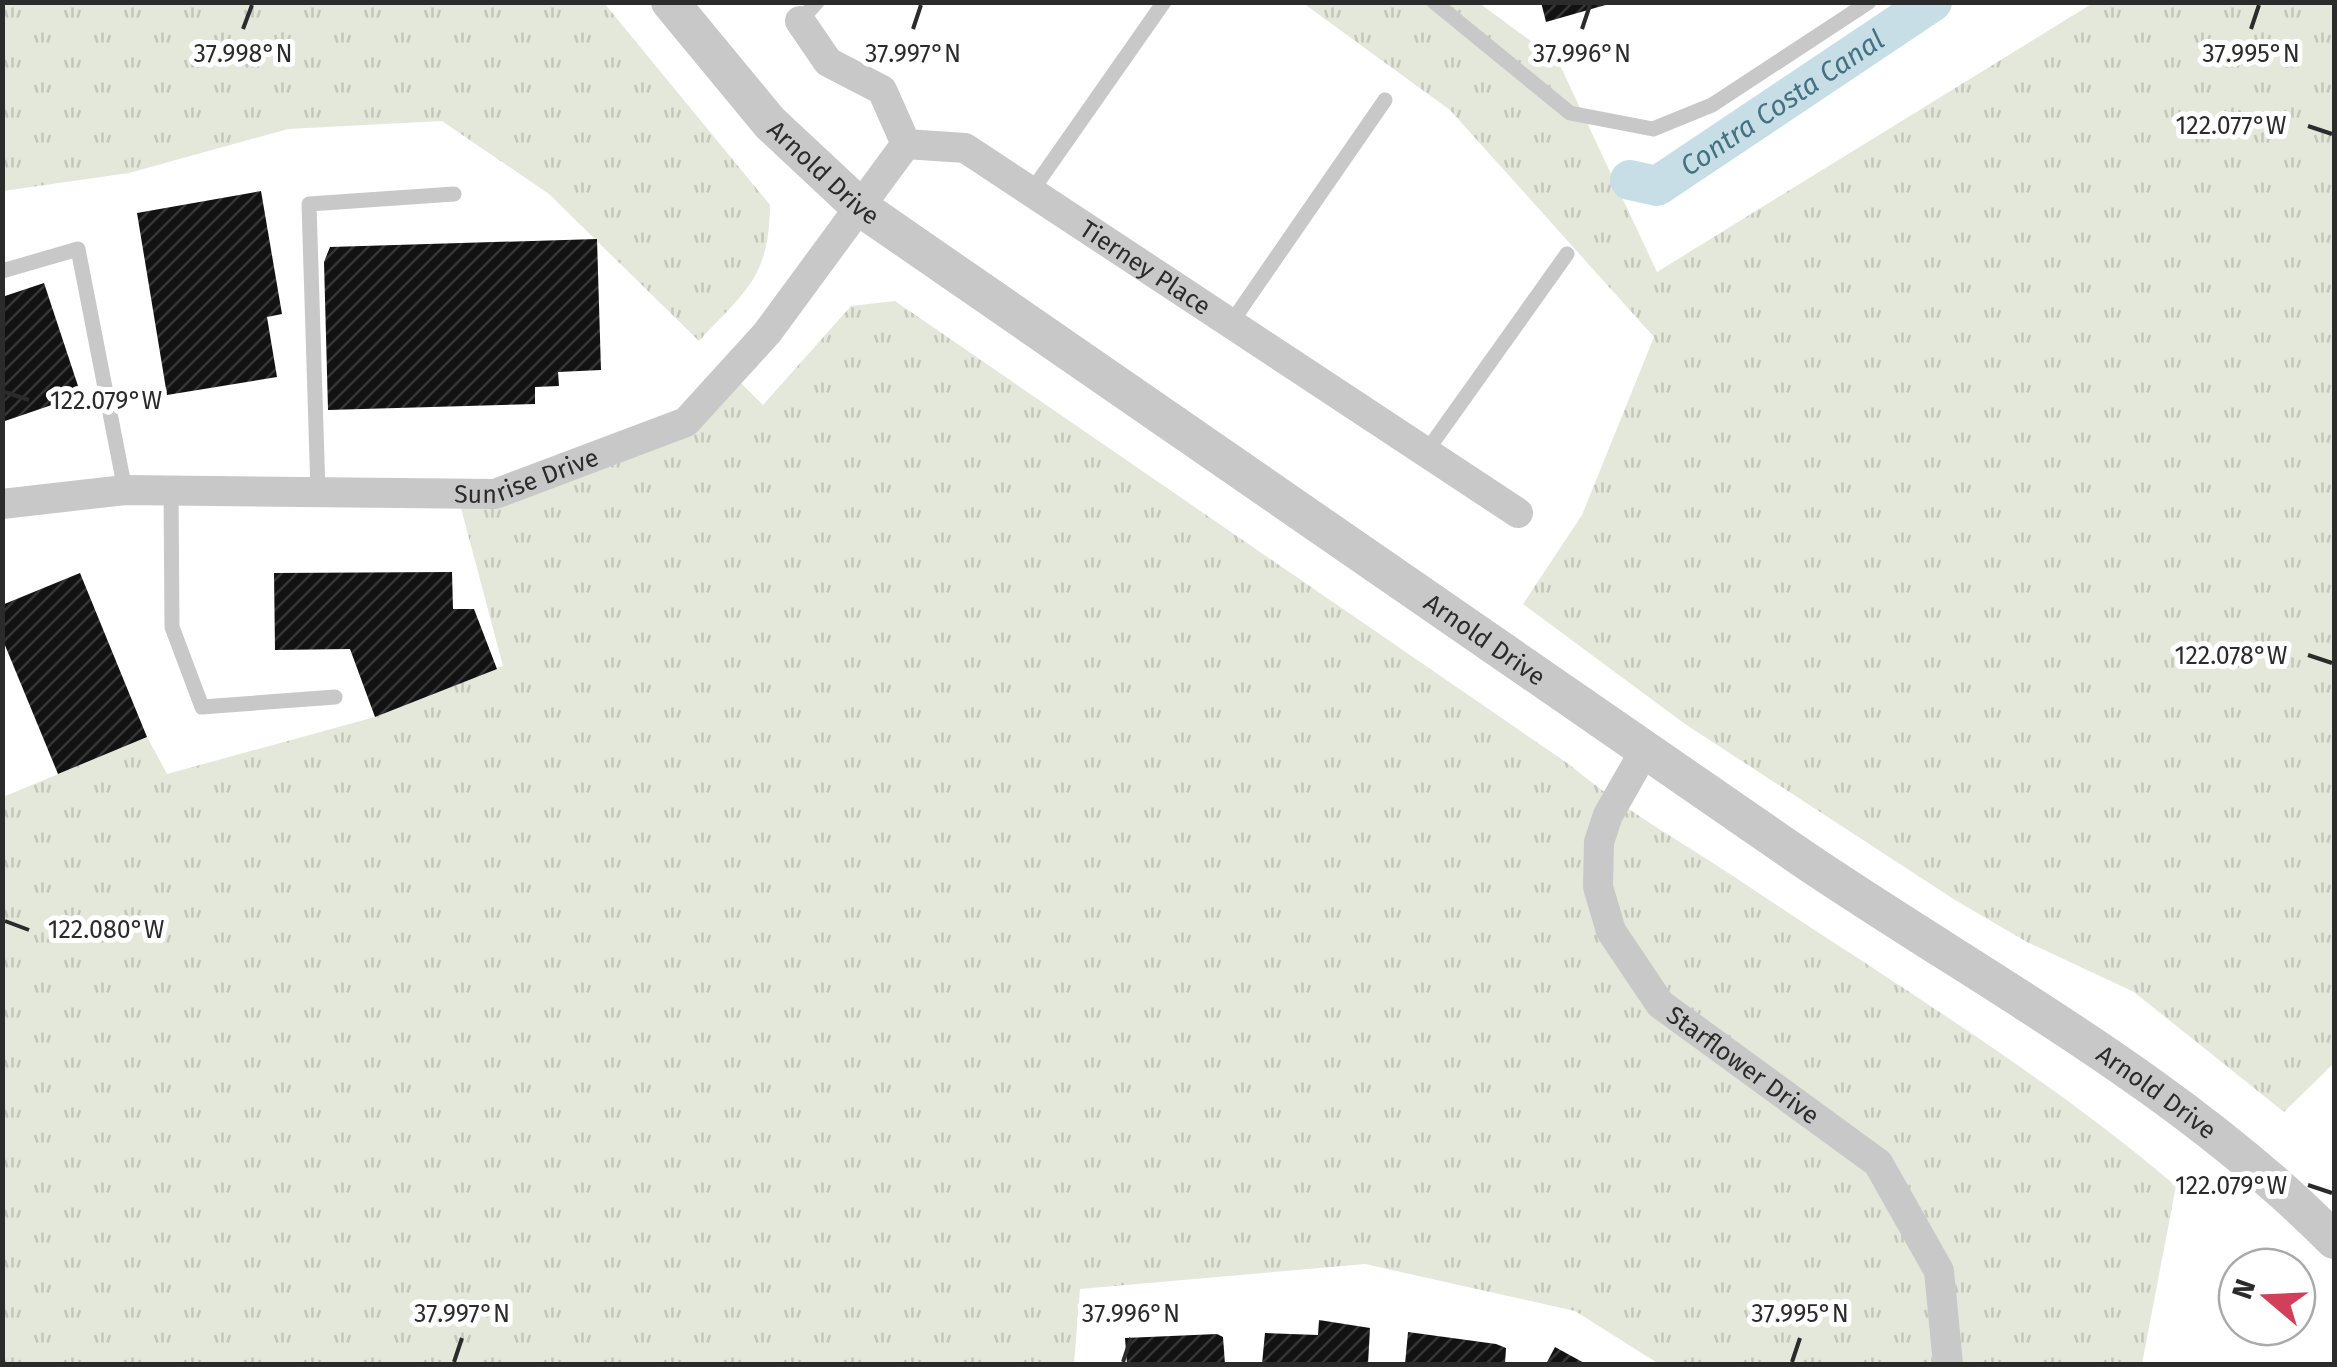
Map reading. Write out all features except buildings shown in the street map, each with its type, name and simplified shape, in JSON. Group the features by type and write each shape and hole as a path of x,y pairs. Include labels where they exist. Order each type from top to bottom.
{"street":[{"name":"Arnold Drive","path":"670,2 770,123 860,208 1452,612 1894,920 2121,1064 2196,1119 2332,1230"},
{"path":"808,12 828,62 882,90 906,144"},
{"name":"Sunrise Drive","path":"2,504 126,490 495,494 686,422 766,332 906,144"},
{"name":"Tierney Place","path":"906,144 965,148 1518,513"},
{"name":"Starflower Drive","path":"1645,750 1608,814 1599,842 1598,887 1611,931 1660,1004 1878,1163 1940,1271 1948,1364"}],"lane":[{"path":"1031,192 1164,2"},
{"path":"1434,2 1570,113 1653,129 1712,105 1869,2"},
{"path":"1231,324 1386,100"},
{"path":"318,492 309,204 454,194"},
{"path":"2,271 78,249 126,490"},
{"path":"1426,452 1568,254"},
{"path":"171,490 172,627 202,707 334,697"}],"green space":[{"path":"2,3 604,3 770,205 765,250 742,295 699,341 549,194 442,121 288,129 129,173 3,191"},
{"path":"1303,3 1479,3 1558,61 1657,272 2093,3 2334,3 2334,1063 2284,1112 2134,992 2027,942 1955,900 1685,724 1523,604 1582,515 1654,337 1450,110"},
{"path":"895,301 1629,809 2015,1063 2176,1186 2142,1364 1659,1364 1575,1311 1365,1264 1080,1289 1074,1364 3,1364 3,797 147,737 167,774 375,717 503,666 457,493 685,422 730,372 763,405 851,306"}],"waterway":[{"name":"Contra Costa Canal","path":"1630,180 1657,186 1932,2"}]}
